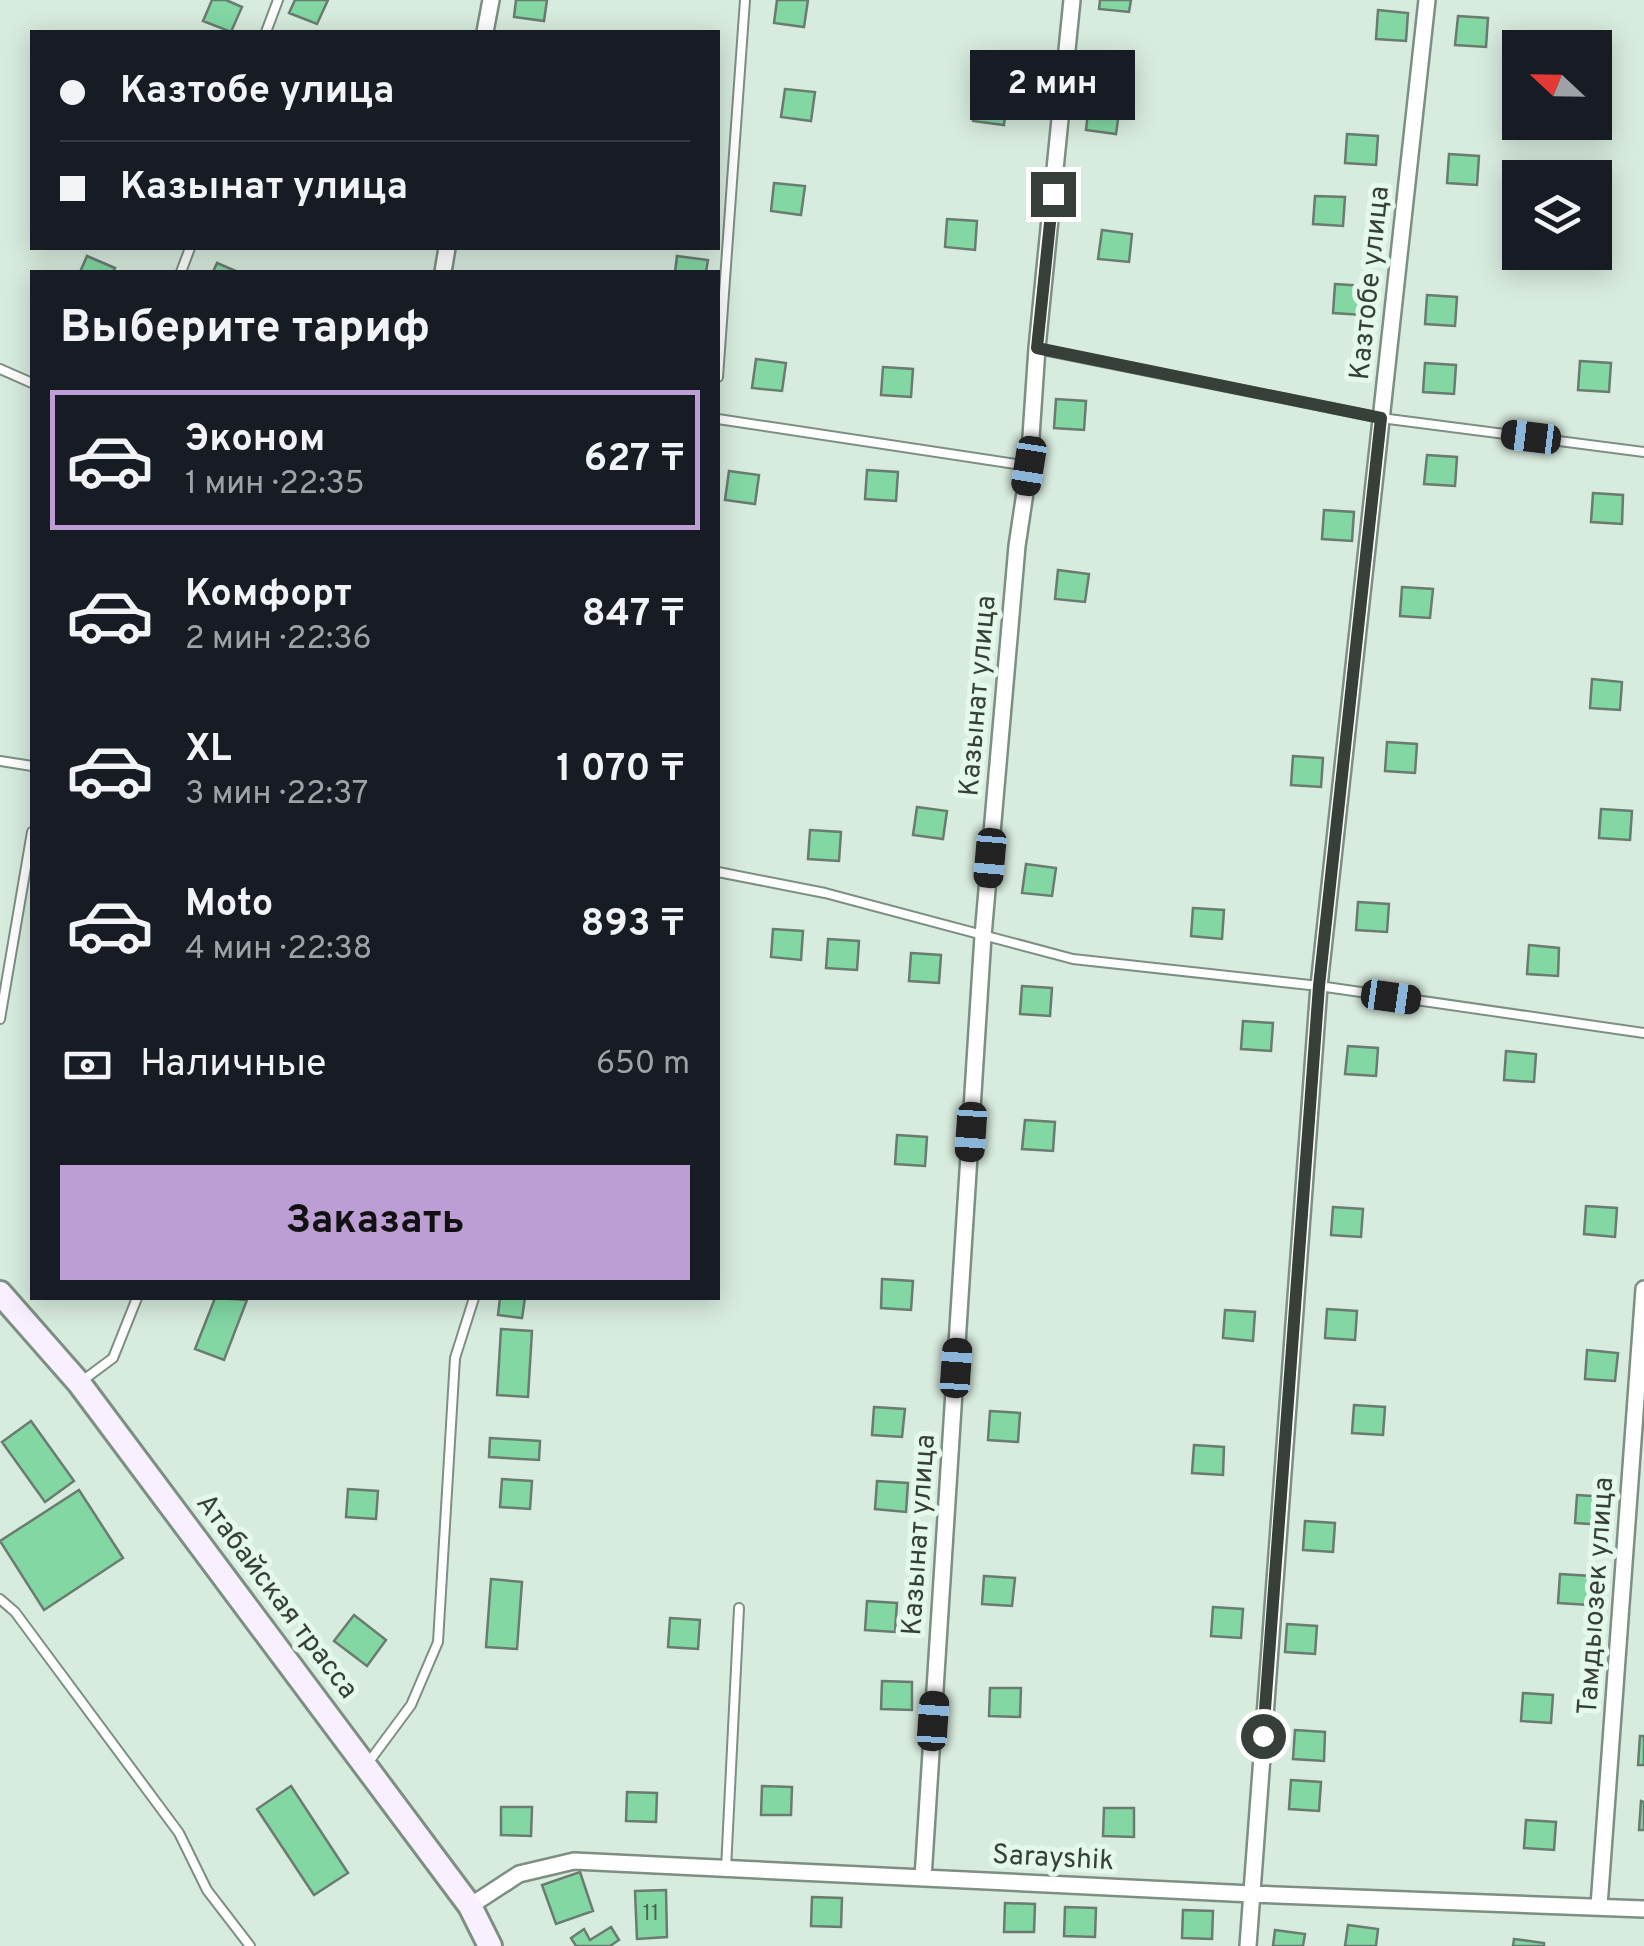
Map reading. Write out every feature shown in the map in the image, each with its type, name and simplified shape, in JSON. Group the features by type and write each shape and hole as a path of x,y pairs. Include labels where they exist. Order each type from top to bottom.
{"main road":[{"name":"Атабайская трасса","path":"0,1294 79,1383 470,1906 490,1946"}],"street":[{"path":"485,30 490,0"},
{"name":"Казынат улица","path":"923,1878 983,936 1017,546 1029,466 1072,0"},
{"name":"Казтобе улица","path":"1248,1946 1319,986 1427,0"},
{"name":"Тамдыозек улица","path":"1599,1906 1644,1290"},
{"name":"Sarayshik","path":"470,1906 518,1874 574,1861 1644,1909"}],"lane":[{"path":"267,30 278,0"},
{"path":"720,349 745,0"},
{"path":"1037,348 1381,418 1644,452"},
{"path":"0,370 30,382"},
{"path":"720,419 1029,466"},
{"path":"0,761 30,766"},
{"path":"0,1019 30,844"},
{"path":"720,872 825,893 1073,959 1319,986 1644,1033"},
{"path":"79,1383 114,1358 135,1300"},
{"path":"366,1766 411,1705 438,1642 455,1358 473,1300"},
{"path":"0,1600 14,1612 179,1833 207,1890 250,1946"},
{"path":"726,1869 740,1608"}],"building":[{"path":"212,0 226,0 242,7 232,30 203,21"},
{"path":"295,0 328,0 317,24 289,13"},
{"path":"516,0 547,0 544,21 514,17"},
{"path":"777,0 808,0 804,27 774,23"},
{"path":"1100,0 1131,0 1129,12 1099,9"},
{"path":"1378,10 1408,13 1406,41 1376,39"},
{"path":"1458,16 1488,18 1486,47 1455,45"},
{"path":"785,89 815,92 811,121 781,117"},
{"path":"977,92 1007,96 1004,125 973,121"},
{"path":"1089,102 1120,106 1116,134 1086,130"},
{"path":"1347,134 1378,136 1376,165 1345,163"},
{"path":"1449,154 1479,156 1477,185 1447,183"},
{"path":"774,183 805,186 801,215 771,211"},
{"path":"1315,196 1345,197 1343,226 1313,224"},
{"path":"947,219 977,221 975,250 945,247"},
{"path":"1102,230 1132,234 1129,262 1098,259"},
{"path":"87,256 115,268 114,270 81,270"},
{"path":"677,256 708,260 706,270 675,270"},
{"path":"217,263 233,270 214,270"},
{"path":"1335,284 1365,286 1363,315 1333,313"},
{"path":"1427,295 1457,297 1455,326 1425,324"},
{"path":"756,359 786,363 782,391 752,388"},
{"path":"1580,361 1611,363 1609,392 1578,390"},
{"path":"1425,363 1456,365 1454,394 1423,392"},
{"path":"883,367 913,369 911,397 881,395"},
{"path":"1056,399 1086,401 1084,430 1054,428"},
{"path":"1427,455 1457,457 1455,486 1424,484"},
{"path":"867,470 898,472 896,501 865,499"},
{"path":"729,471 759,475 755,504 725,500"},
{"path":"1593,493 1623,495 1622,524 1591,522"},
{"path":"1324,510 1354,512 1352,541 1322,539"},
{"path":"1058,570 1089,574 1085,602 1055,599"},
{"path":"1402,587 1433,589 1430,618 1400,616"},
{"path":"1592,679 1622,682 1620,710 1590,708"},
{"path":"1387,742 1417,744 1415,773 1385,771"},
{"path":"1293,756 1323,758 1321,787 1291,785"},
{"path":"917,807 947,811 943,839 913,835"},
{"path":"1601,809 1632,811 1630,840 1599,838"},
{"path":"810,830 841,832 839,861 808,859"},
{"path":"1026,864 1056,868 1052,896 1022,893"},
{"path":"1358,902 1389,904 1387,932 1356,930"},
{"path":"1193,908 1224,910 1222,939 1191,936"},
{"path":"773,929 803,931 801,960 771,957"},
{"path":"828,939 859,941 857,970 826,968"},
{"path":"1529,945 1559,948 1558,976 1527,974"},
{"path":"911,953 941,955 939,983 909,981"},
{"path":"1022,986 1052,988 1050,1016 1020,1014"},
{"path":"1243,1021 1273,1023 1271,1051 1241,1049"},
{"path":"1348,1046 1378,1048 1376,1076 1345,1074"},
{"path":"1506,1051 1536,1054 1534,1082 1504,1080"},
{"path":"1025,1120 1055,1122 1053,1151 1022,1149"},
{"path":"897,1135 927,1137 925,1166 895,1164"},
{"path":"1586,1206 1617,1208 1615,1237 1584,1234"},
{"path":"1333,1207 1363,1209 1361,1237 1331,1235"},
{"path":"882,1279 913,1281 911,1310 881,1308"},
{"path":"214,1300 247,1300 224,1360 195,1349"},
{"path":"500,1300 525,1300 522,1318 498,1315"},
{"path":"1327,1309 1357,1311 1355,1340 1325,1338"},
{"path":"1225,1310 1255,1312 1253,1341 1223,1338"},
{"path":"501,1329 532,1331 528,1397 497,1395"},
{"path":"1587,1350 1618,1353 1615,1381 1585,1379"},
{"path":"1354,1405 1385,1407 1383,1435 1352,1433"},
{"path":"874,1407 905,1409 902,1437 872,1435"},
{"path":"990,1411 1020,1413 1018,1442 988,1440"},
{"path":"31,1421 74,1481 45,1502 2,1442"},
{"path":"490,1438 540,1441 539,1460 489,1457"},
{"path":"1194,1445 1224,1447 1223,1475 1192,1473"},
{"path":"502,1479 532,1481 530,1509 500,1507"},
{"path":"877,1481 908,1483 906,1512 875,1509"},
{"path":"348,1489 378,1491 376,1519 346,1517"},
{"path":"79,1490 123,1558 44,1610 0,1541"},
{"path":"1577,1495 1607,1497 1605,1525 1575,1523"},
{"path":"1305,1521 1335,1523 1333,1552 1303,1550"},
{"path":"1560,1574 1591,1576 1589,1605 1558,1603"},
{"path":"984,1576 1015,1578 1012,1606 982,1604"},
{"path":"491,1579 522,1582 517,1649 486,1647"},
{"path":"867,1601 897,1603 895,1632 865,1630"},
{"path":"1213,1607 1243,1609 1241,1638 1211,1636"},
{"path":"354,1615 386,1640 367,1666 334,1641"},
{"path":"670,1618 700,1620 698,1649 668,1647"},
{"path":"1287,1624 1317,1626 1315,1654 1285,1652"},
{"path":"882,1681 912,1682 912,1710 881,1709"},
{"path":"990,1688 1021,1688 1020,1717 989,1716"},
{"path":"1523,1693 1553,1695 1551,1723 1521,1721"},
{"path":"1295,1730 1325,1732 1324,1761 1293,1759"},
{"path":"1640,1736 1644,1736 1644,1765 1638,1765"},
{"path":"1291,1780 1321,1782 1319,1811 1289,1809"},
{"path":"291,1786 348,1873 314,1895 257,1809"},
{"path":"762,1786 792,1787 791,1815 761,1815"},
{"path":"627,1792 657,1793 656,1822 626,1821"},
{"path":"1641,1801 1644,1802 1644,1830 1639,1830"},
{"path":"501,1807 532,1807 531,1836 501,1835"},
{"path":"1104,1808 1134,1808 1134,1837 1103,1836"},
{"path":"1526,1820 1556,1822 1554,1850 1524,1848"},
{"path":"580,1872 593,1911 556,1924 542,1885"},
{"path":"666,1890 667,1937 637,1939 635,1891"},
{"path":"812,1897 842,1898 841,1927 811,1926"},
{"path":"1005,1903 1035,1904 1034,1932 1004,1932"},
{"path":"1065,1907 1096,1908 1095,1937 1064,1936"},
{"path":"1183,1910 1213,1911 1212,1939 1182,1938"},
{"path":"1348,1925 1378,1929 1376,1946 1345,1946"},
{"path":"611,1927 619,1940 610,1946 576,1946 571,1938 584,1929 590,1940"},
{"path":"1275,1930 1305,1934 1303,1946 1273,1946"},
{"path":"1514,1939 1544,1943 1544,1946 1513,1946"}],"route":[{"path":"1053,194 1037,348 1381,418 1319,986 1263,1736"}]}
